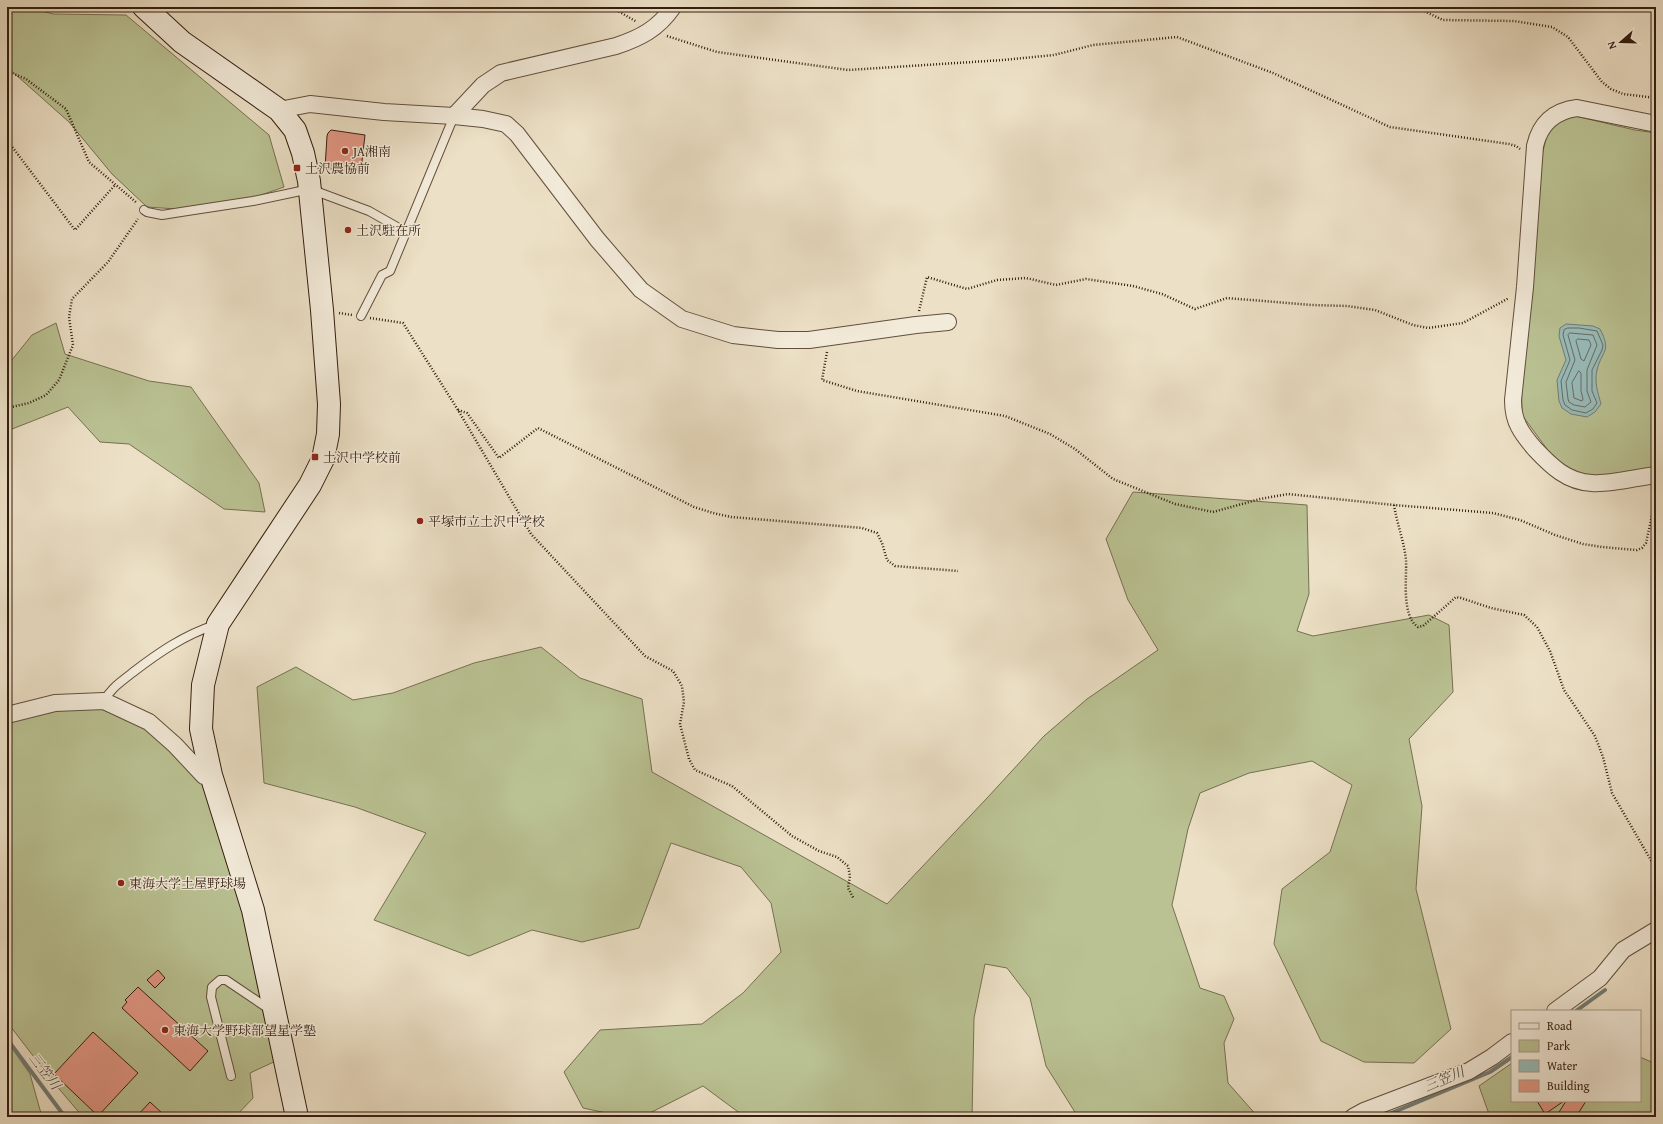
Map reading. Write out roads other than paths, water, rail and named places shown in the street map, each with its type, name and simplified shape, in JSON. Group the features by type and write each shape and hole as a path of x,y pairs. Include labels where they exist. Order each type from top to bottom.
{"street":[{"path":"144,7 182,42 279,110 295,130 303,153 310,189 322,310 329,404 328,434 323,459 310,485 218,624 203,685 201,721 201,729 211,775 253,910 298,1117"},
{"path":"454,116 483,85 502,73 616,46 632,40 651,31 673,7"},
{"path":"279,110 310,104 384,112 454,116 483,119 506,124 517,134 597,239 641,290 682,319 733,335 778,340 809,340 829,336 948,322"},
{"path":"1656,124 1577,108 1564,110 1556,114 1543,126 1538,135 1535,146 1525,287 1513,400 1516,422 1524,437 1553,468 1572,479 1592,484 1656,475"},
{"path":"7,715 55,703 104,701 149,722 176,745 204,776 211,775"},
{"path":"1555,1010 1600,978 1623,950 1656,930"},
{"path":"1353,1117 1364,1111 1469,1070 1492,1057 1511,1043"}],"lane":[{"path":"361,316 382,275 390,271 454,116"},
{"path":"144,210 162,215 253,201 310,189 369,211 406,232"},
{"path":"104,701 109,691 158,653 197,631 218,624"},
{"path":"231,1076 211,997 210,992 212,987 220,980 226,980 275,1013"}],"water":[{"path":"1566,324 1593,326 1600,329 1604,337 1606,347 1596,374 1601,404 1595,412 1587,417 1571,414 1562,408 1559,401 1557,380 1566,360 1559,336 1560,328"}],"waterway":[{"name":"三笠川","path":"1577,1010 1605,990"},
{"name":"三笠川","path":"7,1039 65,1117"},
{"name":"三笠川","path":"1382,1117 1490,1072 1511,1058"}],"place":[{"name":"JA湘南","path":"345,151"},
{"name":"土沢農協前","path":"297,168"},
{"name":"土沢駐在所","path":"348,230"},
{"name":"土沢中学校前","path":"315,457"},
{"name":"平塚市立土沢中学校","path":"420,521"},
{"name":"東海大学土屋野球場","path":"121,883"},
{"name":"東海大学野球部望星学塾","path":"165,1030"}]}
